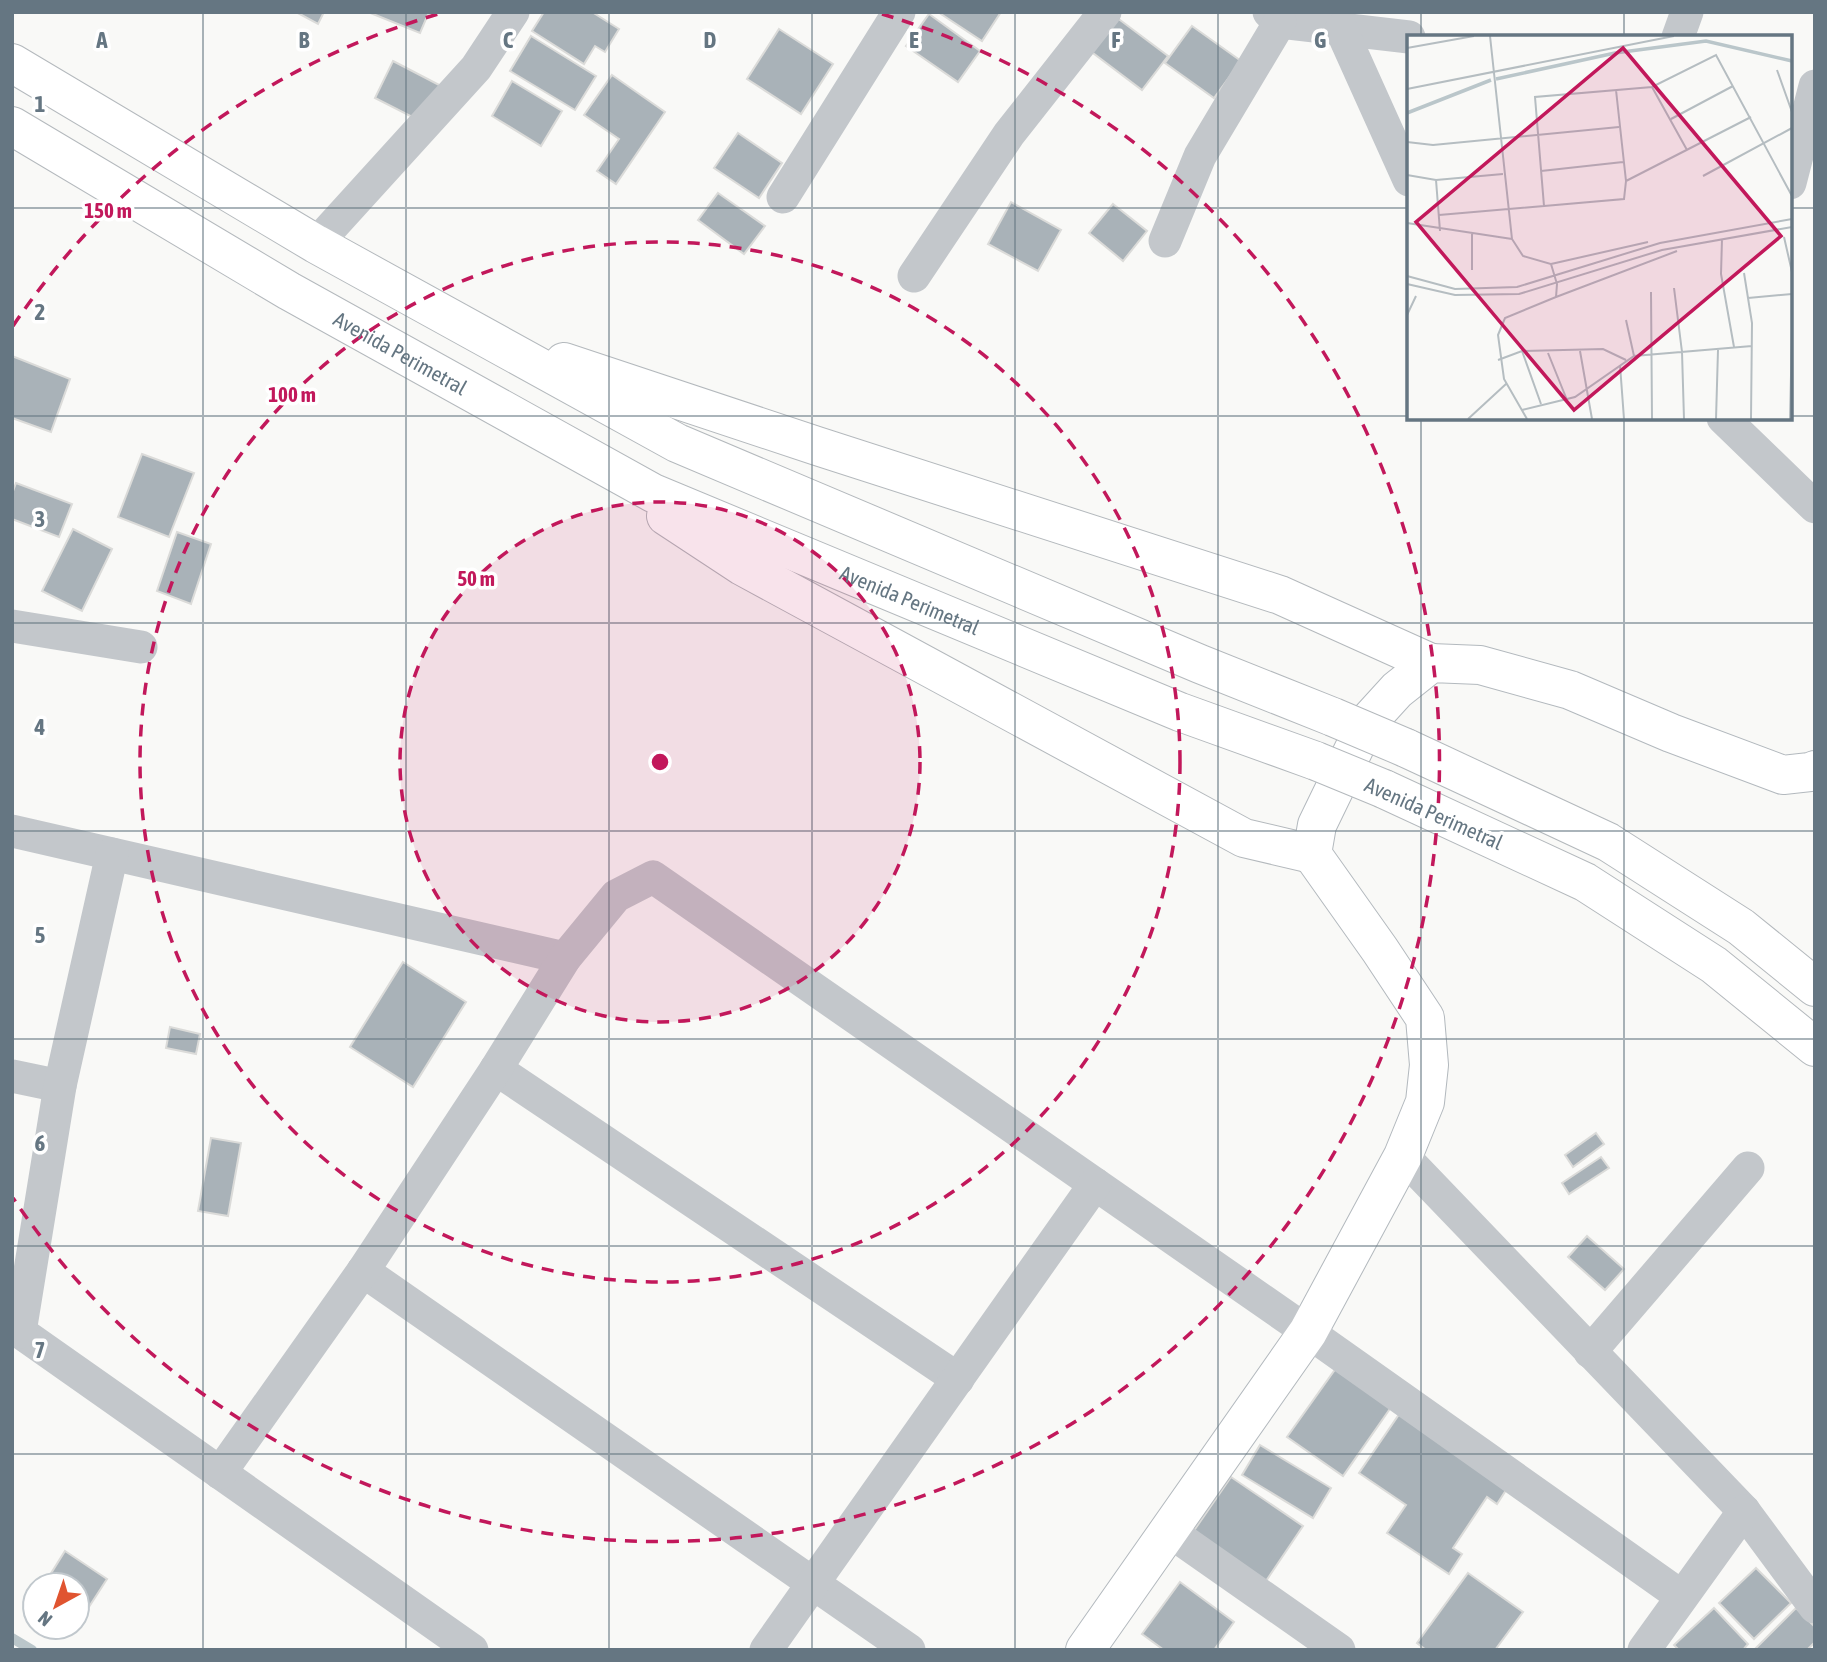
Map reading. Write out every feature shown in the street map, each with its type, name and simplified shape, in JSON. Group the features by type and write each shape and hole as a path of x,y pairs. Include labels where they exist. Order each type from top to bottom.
{"main road":[{"path":"12,63 316,244 677,443 1406,748 1608,842 1741,927 1815,987"},
{"name":"Avenida Perimetral","path":"12,126 289,291 653,493 1180,712 1316,761 1384,789 1586,882 1714,965 1815,1047"},
{"path":"470,330 817,446 1280,595 1431,663 1480,666 1570,690 1671,733 1783,775 1815,770"},
{"path":"518,419 742,566 1244,838 1312,854 1425,1018 1429,1065 1425,1101 1404,1156 1308,1332 1086,1650"},
{"path":"1312,854 1317,825 1366,724 1397,690 1431,663"}],"street":[{"path":"316,244 476,68 513,12"},
{"path":"783,197 899,12"},
{"path":"914,276 1009,134 1105,12"},
{"path":"1679,35 1687,12"},
{"path":"1165,241 1200,156 1275,17 1340,29 1402,28"},
{"path":"1340,29 1407,176"},
{"path":"1792,73 1815,84 1792,175"},
{"path":"1725,420 1815,507"},
{"path":"12,626 141,647"},
{"path":"12,831 565,958"},
{"path":"112,854 60,1086 16,1331 472,1650"},
{"path":"220,1473 363,1271 496,1069 565,958 615,896 653,877 1308,1332 1681,1597"},
{"path":"496,1069 958,1379"},
{"path":"12,1076 60,1086"},
{"path":"1404,1156 1744,1511 1815,1607"},
{"path":"1590,1352 1748,1168"},
{"path":"766,1650 1095,1184"},
{"path":"363,1271 909,1650"},
{"path":"1644,1650 1744,1511"},
{"path":"1169,1531 1339,1650"}],"building":[{"path":"296,12 324,12 318,24"},
{"path":"368,12 429,12 420,33"},
{"path":"544,12 592,12 619,29 605,52 595,46 584,64 532,31"},
{"path":"938,12 1001,12 982,41"},
{"path":"929,14 980,51 958,82 906,46"},
{"path":"1116,17 1168,56 1142,90 1089,50"},
{"path":"1192,26 1241,61 1214,98 1165,63"},
{"path":"779,29 833,64 801,114 747,79"},
{"path":"531,36 596,76 575,110 510,71"},
{"path":"393,61 443,87 424,123 375,98"},
{"path":"612,75 665,112 616,184 597,171 619,139 584,115"},
{"path":"512,81 562,111 541,146 492,116"},
{"path":"738,133 782,163 759,198 714,168"},
{"path":"718,193 765,226 744,254 698,220"},
{"path":"1011,202 1061,230 1038,271 988,244"},
{"path":"1113,204 1147,231 1123,261 1089,233"},
{"path":"12,356 70,379 51,432 12,418"},
{"path":"142,454 194,473 169,537 118,517"},
{"path":"16,483 72,504 59,537 12,519 12,494"},
{"path":"73,529 112,549 82,611 42,591"},
{"path":"177,532 211,544 191,604 157,591"},
{"path":"403,962 466,1002 413,1087 350,1047"},
{"path":"170,1027 200,1034 196,1054 166,1048"},
{"path":"1596,1133 1604,1144 1573,1167 1565,1155"},
{"path":"211,1138 241,1143 228,1216 198,1211"},
{"path":"1601,1157 1609,1168 1569,1194 1562,1183"},
{"path":"1587,1236 1624,1269 1605,1290 1568,1257"},
{"path":"1339,1364 1394,1403 1343,1476 1287,1437"},
{"path":"1400,1413 1508,1487 1497,1504 1487,1497 1453,1548 1462,1554 1449,1574 1387,1533 1406,1505 1359,1473"},
{"path":"1260,1445 1331,1488 1313,1518 1242,1475"},
{"path":"1231,1477 1303,1526 1266,1581 1193,1532"},
{"path":"65,1551 107,1579 91,1604 91,1571 52,1571"},
{"path":"1756,1568 1791,1603 1754,1639 1719,1603"},
{"path":"1468,1573 1523,1612 1495,1650 1426,1650 1417,1643"},
{"path":"1180,1582 1234,1622 1214,1650 1164,1650 1142,1634"},
{"path":"1714,1608 1748,1644 1743,1650 1679,1650 1674,1645"},
{"path":"1796,1608 1815,1627 1815,1642 1807,1650 1754,1650"}],"waterway":[{"path":"12,1638 32,1650"}]}
